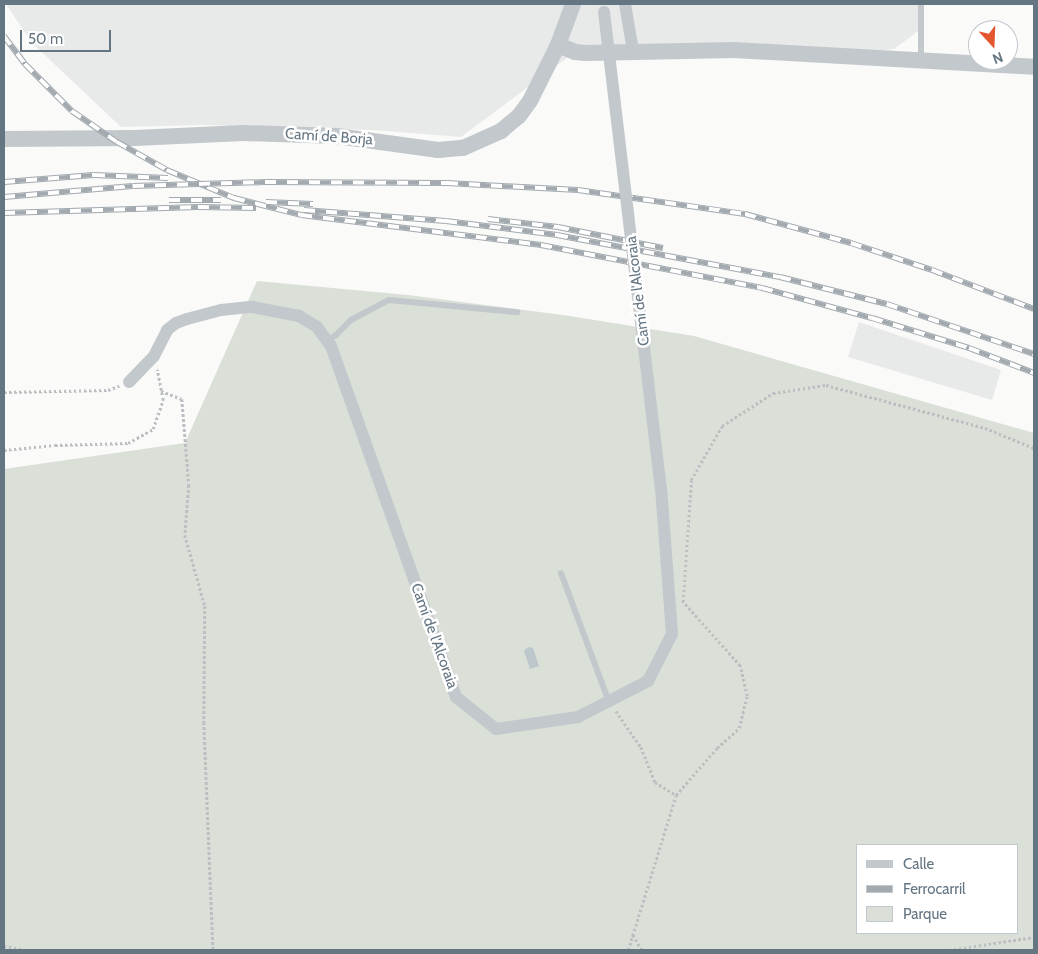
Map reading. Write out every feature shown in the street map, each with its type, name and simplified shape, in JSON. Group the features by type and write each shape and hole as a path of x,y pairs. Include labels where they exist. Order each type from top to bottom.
{"street":[{"name":"Camí de Borja","path":"4,139 135,138 243,133 337,136 438,150 463,148 501,132 519,116 530,101 558,45 572,4"},
{"path":"625,4 633,51"},
{"name":"Camí de l'Alcoraia","path":"129,382 154,356 167,330 176,323 221,310 252,308 299,316 317,327 328,340 456,697 496,729 578,717 648,681 672,634 667,594 661,488 604,8"},
{"path":"558,45 581,52 734,50 1034,67"}],"lane":[{"path":"921,4 921,60"},
{"path":"328,340 351,320 389,300 517,312"},
{"path":"561,573 609,702"}],"path":[{"path":"4,450 55,445 128,442 153,429 163,400 154,356"},
{"path":"4,392 108,390 129,382"},
{"path":"683,602 691,480 722,426 773,393 826,385 985,428 1034,448"},
{"path":"161,391 182,399 189,485 185,535 205,606 204,722 214,950"},
{"path":"628,950 676,795 717,748 739,728 747,696 740,666 683,602 667,594"},
{"path":"609,702 642,747 655,782 676,795"},
{"path":"633,936 642,950"},
{"path":"949,950 1034,937"},
{"path":"4,946 24,950"}],"shaded area":[{"path":"6,4 919,4 921,29 894,49 846,56 575,52 461,137 373,130 203,125 121,127 32,43"},
{"path":"859,322 1001,370 992,400 848,357"},
{"path":"528,647 533,648 539,666 530,669 524,651"}],"green space":[{"path":"257,281 408,295 563,315 694,336 1034,433 1034,950 4,950 4,469 185,443"}],"railway":[{"path":"4,36 25,64 72,111 117,142 167,170 234,198 301,215 541,245 762,288 872,318 969,348 1034,373"},
{"path":"4,182 94,175 168,178"},
{"path":"4,197 133,186 265,182 447,183 578,190 745,214 851,243 932,270 1034,309"},
{"path":"169,200 221,200"},
{"path":"266,202 313,204"},
{"path":"4,213 198,207 256,208"},
{"path":"304,210 446,221 557,235 780,277 887,304 1034,354"},
{"path":"488,219 558,227 663,248"}]}
